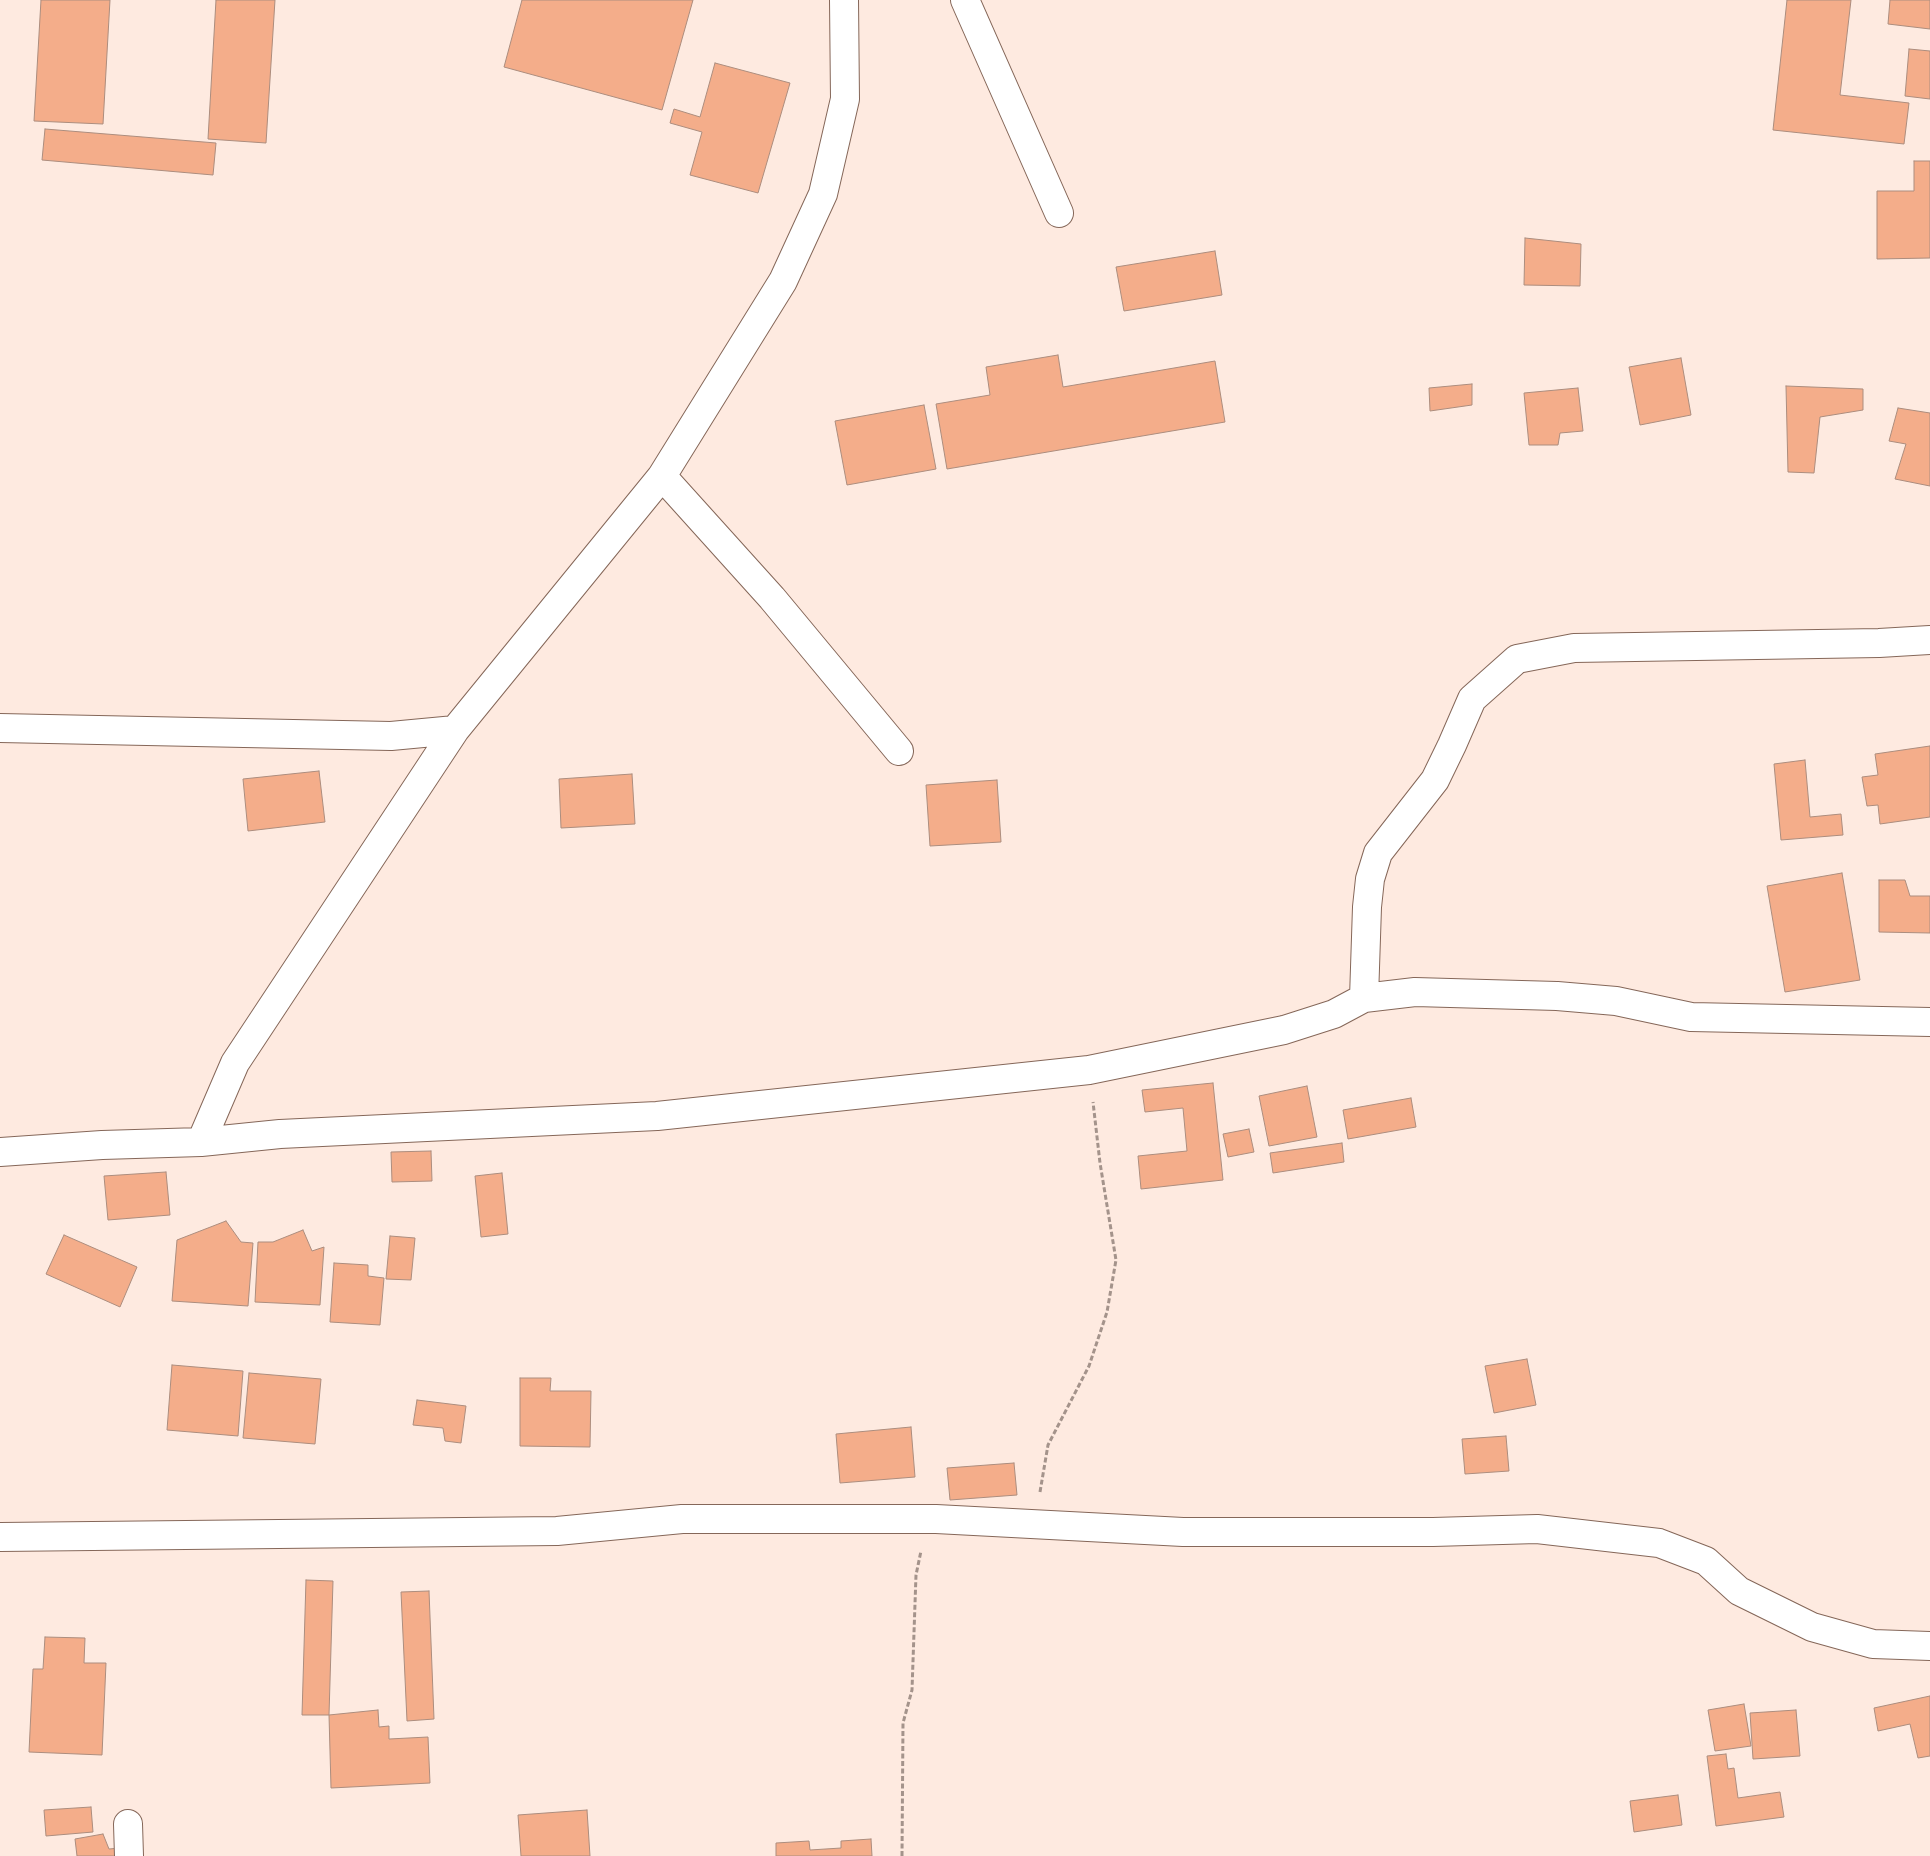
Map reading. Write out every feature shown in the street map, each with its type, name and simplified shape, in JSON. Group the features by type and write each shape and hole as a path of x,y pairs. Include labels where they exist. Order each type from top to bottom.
{"street":[{"path":"201,1142 236,1063 455,730 662,476 783,281 823,194 844,99 844,0"},
{"path":"964,0 1059,212"},
{"path":"662,476 772,598 900,751"},
{"path":"1364,998 1367,907 1370,879 1378,854 1434,780 1452,746 1472,699 1517,659 1574,648 1879,643 1930,640"},
{"path":"0,728 391,736 455,730"},
{"path":"0,1152 102,1144 201,1142 280,1134 657,1116 1090,1070 1284,1030 1334,1014 1364,998 1415,992 1557,996 1616,1001 1691,1017 1930,1022"},
{"path":"0,1537 557,1531 682,1519 945,1520 1183,1532 1433,1532 1537,1529 1659,1543 1706,1561 1739,1591 1812,1627 1872,1644 1930,1646"},
{"path":"128,1824 129,1856"}],"path":[{"path":"1034,1524 1048,1445 1089,1366 1107,1312 1116,1260 1100,1163 1090,1070"},
{"path":"902,1856 903,1723 912,1690 916,1575 922,1546 945,1520"}],"building":[{"path":"41,0 110,0 103,124 34,121"},
{"path":"216,0 275,0 266,143 208,139"},
{"path":"522,0 693,0 662,110 504,67"},
{"path":"1787,0 1851,0 1840,95 1909,103 1904,144 1773,130"},
{"path":"1890,0 1930,0 1930,29 1888,24"},
{"path":"1909,49 1930,51 1930,99 1905,96"},
{"path":"715,63 790,83 758,193 690,175 702,132 670,123 674,109 700,117"},
{"path":"45,129 216,143 213,175 42,160"},
{"path":"1914,161 1930,161 1930,258 1877,259 1877,191 1914,191"},
{"path":"1525,238 1581,244 1580,286 1524,285"},
{"path":"1215,251 1222,295 1124,311 1116,267"},
{"path":"1058,355 1063,387 1215,361 1225,422 947,469 936,404 990,395 986,367"},
{"path":"1681,358 1691,415 1640,425 1629,367"},
{"path":"1472,384 1472,405 1430,411 1429,388"},
{"path":"1786,386 1863,389 1863,410 1820,417 1814,473 1788,472"},
{"path":"1578,388 1583,431 1560,433 1558,445 1529,445 1524,393"},
{"path":"924,405 936,469 847,485 835,421"},
{"path":"1898,408 1930,413 1930,486 1895,479 1906,444 1889,441"},
{"path":"1930,746 1930,817 1880,824 1878,805 1867,806 1862,777 1878,775 1875,754"},
{"path":"1805,760 1810,817 1841,814 1843,835 1781,840 1774,764"},
{"path":"319,771 325,822 248,831 243,779"},
{"path":"632,774 635,824 561,828 559,779"},
{"path":"997,780 1001,842 930,846 926,785"},
{"path":"1842,873 1860,980 1785,992 1767,886"},
{"path":"1879,880 1905,880 1910,896 1930,896 1930,933 1879,932"},
{"path":"1213,1083 1223,1180 1141,1189 1138,1156 1187,1151 1183,1108 1145,1112 1142,1090"},
{"path":"1307,1086 1317,1137 1269,1146 1259,1096"},
{"path":"1411,1098 1416,1127 1348,1139 1343,1110"},
{"path":"1249,1129 1254,1152 1228,1157 1223,1134"},
{"path":"1342,1143 1344,1162 1273,1173 1270,1153"},
{"path":"431,1151 432,1181 392,1182 391,1152"},
{"path":"166,1172 170,1215 108,1220 104,1176"},
{"path":"502,1173 508,1234 481,1237 475,1176"},
{"path":"226,1221 241,1242 253,1243 248,1306 172,1301 177,1240"},
{"path":"303,1230 312,1251 324,1247 320,1305 255,1302 258,1242 273,1242"},
{"path":"64,1235 137,1267 120,1307 46,1274"},
{"path":"390,1236 415,1238 411,1280 386,1279"},
{"path":"334,1263 368,1265 368,1276 384,1278 380,1325 330,1322"},
{"path":"1527,1359 1536,1405 1494,1413 1485,1366"},
{"path":"172,1365 243,1371 238,1436 167,1430"},
{"path":"249,1373 321,1379 315,1444 243,1438"},
{"path":"520,1378 551,1378 550,1391 591,1391 590,1447 520,1446"},
{"path":"417,1400 466,1406 461,1443 445,1441 443,1428 413,1425"},
{"path":"911,1427 915,1477 840,1483 836,1434"},
{"path":"1506,1436 1509,1471 1465,1474 1462,1439"},
{"path":"1014,1463 1017,1495 950,1500 947,1468"},
{"path":"306,1580 333,1581 329,1715 302,1715"},
{"path":"429,1591 434,1719 407,1721 401,1592"},
{"path":"45,1637 85,1638 84,1663 106,1663 102,1755 29,1752 33,1669 43,1669"},
{"path":"1930,1696 1930,1756 1918,1758 1910,1724 1878,1731 1874,1708"},
{"path":"1744,1704 1751,1746 1715,1751 1708,1710"},
{"path":"378,1710 379,1727 389,1726 389,1739 428,1737 430,1783 331,1788 329,1715"},
{"path":"1796,1710 1800,1756 1753,1759 1750,1713"},
{"path":"1726,1754 1728,1769 1734,1768 1738,1798 1780,1792 1784,1817 1716,1826 1707,1756"},
{"path":"1678,1795 1682,1825 1634,1832 1630,1801"},
{"path":"91,1807 93,1832 46,1836 44,1810"},
{"path":"587,1810 590,1856 521,1856 518,1815"},
{"path":"103,1834 109,1849 120,1848 121,1856 77,1856 75,1839"},
{"path":"871,1839 872,1856 776,1856 776,1843 809,1841 810,1850 841,1848 841,1841"}]}
